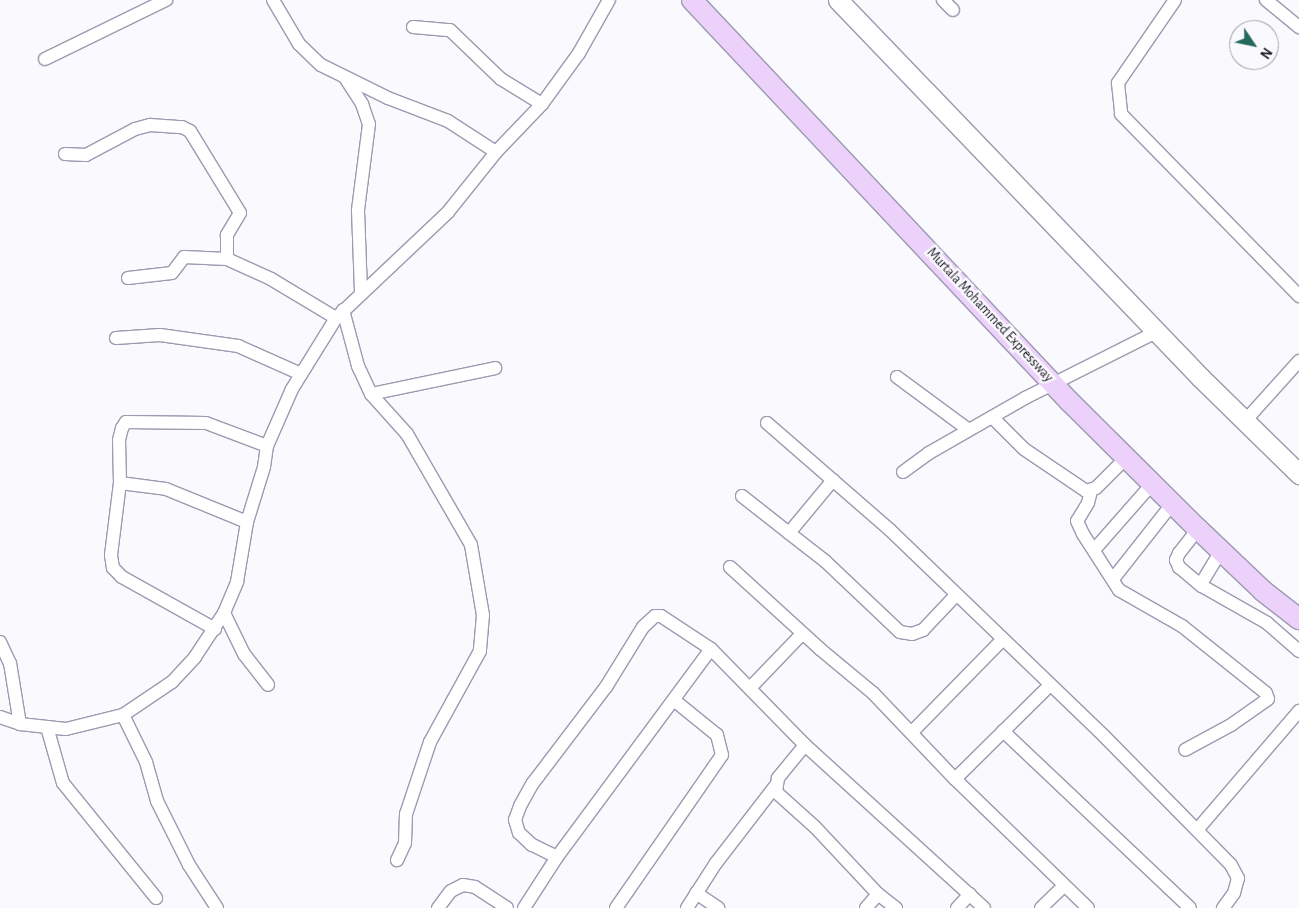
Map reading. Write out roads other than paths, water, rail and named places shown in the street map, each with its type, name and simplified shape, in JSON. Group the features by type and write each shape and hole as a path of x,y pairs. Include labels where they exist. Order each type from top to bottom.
{"main road":[{"name":"Murtala Mohammed Expressway","path":"692,0 1126,458 1221,551 1299,619"},
{"path":"838,0 1156,332 1299,474"}],"street":[{"path":"45,59 166,0"},
{"path":"273,0 299,44 321,65 346,79 448,121 496,152"},
{"path":"0,717 20,724 66,729 123,715 172,682 215,630 224,613 237,582 247,522 264,467 267,446 301,374 339,314 361,292 401,259 448,212 496,152 542,104 579,53 609,0"},
{"path":"943,0 953,10"},
{"path":"1175,0 1118,83 1122,114 1299,296"},
{"path":"1266,0 1299,27"},
{"path":"413,27 450,30 501,79 542,104"},
{"path":"346,79 362,104 369,124 358,210 361,292"},
{"path":"65,154 86,155 135,129 150,125 182,127 190,131 240,212 230,226 227,259"},
{"path":"128,278 172,274 184,257 227,259 339,314 358,366 371,394 407,434 471,545 482,615 480,651 430,742 406,814 405,842 398,860"},
{"path":"903,472 992,417 1054,383 1156,332"},
{"path":"116,338 160,335 238,346 301,374"},
{"path":"1245,421 1299,361"},
{"path":"371,394 496,368"},
{"path":"897,377 969,430"},
{"path":"992,417 1031,455 1062,476 1091,491"},
{"path":"215,630 122,577 113,568 111,555 120,483 119,440 126,422 206,423 267,446"},
{"path":"767,423 833,480 1103,735 1231,865 1238,878 1234,893 1223,908"},
{"path":"1126,458 1091,491 1088,503 1077,521 1094,550 1119,590 1182,626 1268,699 1231,725 1185,750"},
{"path":"789,533 833,480"},
{"path":"120,483 166,489 247,522"},
{"path":"1094,550 1152,484"},
{"path":"742,496 825,561 900,632 912,634 923,630 956,595"},
{"path":"1113,579 1172,504"},
{"path":"1198,528 1176,560 1179,567 1201,584 1267,623 1299,651"},
{"path":"1201,584 1221,551"},
{"path":"730,567 802,634 873,693 913,731 955,779 1063,887 1088,908"},
{"path":"224,613 244,654 268,685"},
{"path":"557,857 532,845 518,833 515,820 533,783 606,687 643,627 655,616 661,616 711,649 805,745 984,908"},
{"path":"750,688 802,634"},
{"path":"913,731 1002,640"},
{"path":"0,642 10,662 20,724"},
{"path":"524,908 557,857 675,701 711,649"},
{"path":"955,779 1049,686"},
{"path":"616,908 722,755 717,735 675,701"},
{"path":"1197,830 1299,711"},
{"path":"123,715 146,762 158,801 189,865 216,908"},
{"path":"47,727 63,783 156,898"},
{"path":"1003,731 1190,908"},
{"path":"805,745 778,778 776,792 815,827 878,894 896,908"},
{"path":"687,908 716,862 776,785"},
{"path":"438,908 451,892 463,885 475,887 507,908"},
{"path":"1042,908 1063,887"},
{"path":"696,894 718,908"},
{"path":"866,908 878,894"},
{"path":"957,908 970,894"}]}
